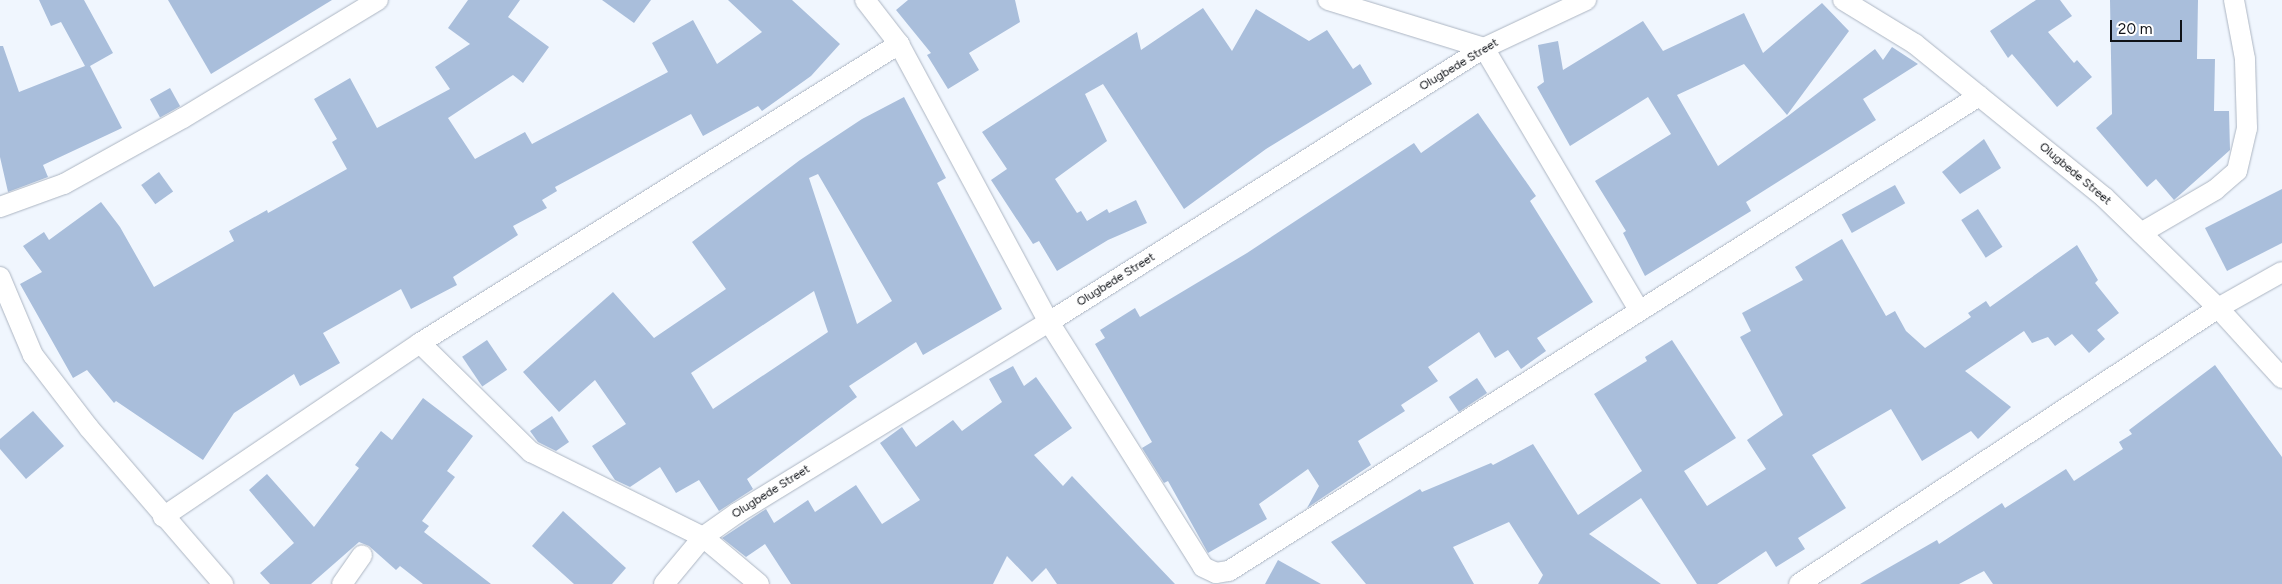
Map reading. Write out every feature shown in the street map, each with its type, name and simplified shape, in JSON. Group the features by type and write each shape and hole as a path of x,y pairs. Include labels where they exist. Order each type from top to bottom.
{"street":[{"path":"0,207 72,180 183,118 378,0"},
{"path":"865,0 899,44 1049,322 1203,567 1216,573 1229,571 1980,96"},
{"path":"1328,0 1484,48 1640,310"},
{"name":"Olugbede Street","path":"664,584 703,537 737,513 1049,322 1484,48 1586,0"},
{"name":"Olugbede Street","path":"1843,0 1915,44 2104,197 2218,308 2282,378"},
{"path":"2141,234 2215,190 2237,171 2247,128 2245,59 2234,0"},
{"path":"163,517 420,343 899,44"},
{"path":"1799,584 2218,308 2282,272"},
{"path":"0,277 33,355 163,517 223,584"},
{"path":"420,343 531,452 703,537 759,584"},
{"path":"342,584 362,555"}],"building":[{"path":"39,0 84,0 113,53 90,66 122,128 43,165 48,177 8,192 0,157 0,46 3,46 19,92 85,66 61,22 51,26"},
{"path":"168,0 332,0 211,74"},
{"path":"468,0 520,0 508,17 549,47 523,83 513,75 448,118 475,159 525,132 532,144 668,72 652,43 693,20 717,64 762,32 728,0 792,0 840,44 811,76 762,111 758,106 703,136 691,114 555,187 557,191 542,200 547,208 513,226 518,235 453,277 457,285 411,309 401,289 323,333 340,363 300,386 294,374 234,413 203,460 116,401 114,403 87,370 73,378 20,284 42,272 23,246 44,232 49,240 101,202 120,227 154,287 234,241 229,231 267,210 268,213 347,169 332,142 337,139 314,99 350,78 377,128 450,89 435,67 470,44 448,28"},
{"path":"602,0 651,0 634,23"},
{"path":"908,0 1015,0 1020,22 969,53 979,70 948,89 927,55 931,53 896,10"},
{"path":"2036,0 2060,0 2072,16 2048,32 2074,63 2077,60 2092,77 2057,107 2012,54 2008,58 1990,31"},
{"path":"2110,0 2198,0 2197,59 2215,59 2214,111 2229,111 2230,150 2174,200 2156,179 2147,187 2096,128 2112,114"},
{"path":"1822,3 1849,31 1787,115 1744,64 1677,95 1718,166 1788,116 1875,49 1883,60 1892,47 1918,64 1863,99 1876,120 1746,202 1751,211 1645,276 1623,233 1626,231 1595,181 1671,134 1648,97 1570,146 1537,87 1544,82 1538,45 1558,41 1563,70 1643,21 1663,51 1744,13 1763,53"},
{"path":"1203,8 1232,51 1256,9 1309,41 1327,30 1353,69 1360,64 1372,84 1266,149 1184,209 1103,84 1085,94 1107,141 1055,179 1077,213 1081,211 1087,221 1107,209 1109,213 1136,200 1147,223 1108,240 1057,271 1039,241 1033,244 991,180 1007,169 982,132 1137,32 1141,50"},
{"path":"170,88 180,106 160,118 150,99"},
{"path":"904,97 946,178 937,183 1002,309 923,355 916,342 849,386 857,397 747,479 753,489 719,511 699,480 676,493 660,467 630,487 615,480 592,446 626,424 595,380 559,412 523,372 613,292 654,338 726,289 692,242 800,160 862,119","holes":["818,174 892,301 857,324 809,178","814,291 828,332 713,409 691,373"]},
{"path":"1478,113 1536,196 1530,201 1593,302 1537,338 1546,351 1521,369 1508,350 1495,358 1479,332 1428,367 1438,381 1401,405 1405,411 1358,441 1371,465 1307,508 1319,486 1308,469 1259,504 1267,519 1208,553 1168,481 1164,483 1142,448 1152,442 1095,344 1105,338 1100,330 1135,308 1140,317 1247,253 1414,143 1421,153"},
{"path":"1984,139 2001,168 1960,194 1942,172"},
{"path":"159,172 173,191 155,204 141,185"},
{"path":"1895,185 1905,203 1852,233 1842,215"},
{"path":"2282,189 2282,243 2227,271 2205,228"},
{"path":"1978,209 2003,247 1986,258 1961,220"},
{"path":"1842,239 1886,316 1895,311 1906,331 1925,348 1971,317 1968,313 1986,301 1990,307 2077,245 2098,280 2095,283 2119,313 2097,330 2105,339 2089,353 2072,334 2055,346 2048,337 2032,343 2024,331 1965,371 2011,407 1978,439 1971,431 1922,461 1891,409 1812,455 1846,508 1798,538 1805,549 1776,567 1766,551 1717,584 1697,584 1641,498 1589,534 1661,584 1538,584 1543,575 1509,522 1453,547 1474,584 1366,584 1331,542 1420,489 1422,492 1491,463 1493,465 1533,444 1578,515 1642,471 1594,394 1647,361 1645,357 1672,340 1736,438 1684,471 1707,506 1766,469 1747,440 1783,415 1740,337 1751,331 1742,313 1803,280 1795,267"},
{"path":"487,340 507,370 482,387 462,357"},
{"path":"2215,365 2282,457 2282,584 1993,584 1984,571 1959,584 1860,584 1937,540 1939,544 2002,503 2005,508 2066,469 2074,481 2123,449 2119,442 2132,434 2129,430"},
{"path":"1013,366 1024,386 1036,377 1072,428 1034,455 1063,486 1072,476 1175,584 1057,584 1046,568 1032,582 1007,556 993,584 791,584 765,544 746,557 722,538 766,509 774,523 808,500 815,512 856,485 882,524 920,500 880,443 902,427 916,447 953,420 962,431 1002,402 989,379"},
{"path":"1477,378 1487,393 1459,412 1449,397"},
{"path":"423,398 473,436 447,471 455,477 422,521 429,526 424,532 491,584 423,584 400,566 396,570 369,546 359,542 311,584 270,584 260,573 294,543 249,490 267,474 314,527 359,468 355,465 381,431 392,440"},
{"path":"33,411 64,446 26,479 0,449 0,439"},
{"path":"552,416 569,442 556,451 538,442 530,431"},
{"path":"563,511 626,568 612,584 574,584 532,546"},
{"path":"1278,560 1321,584 1265,584"}]}
